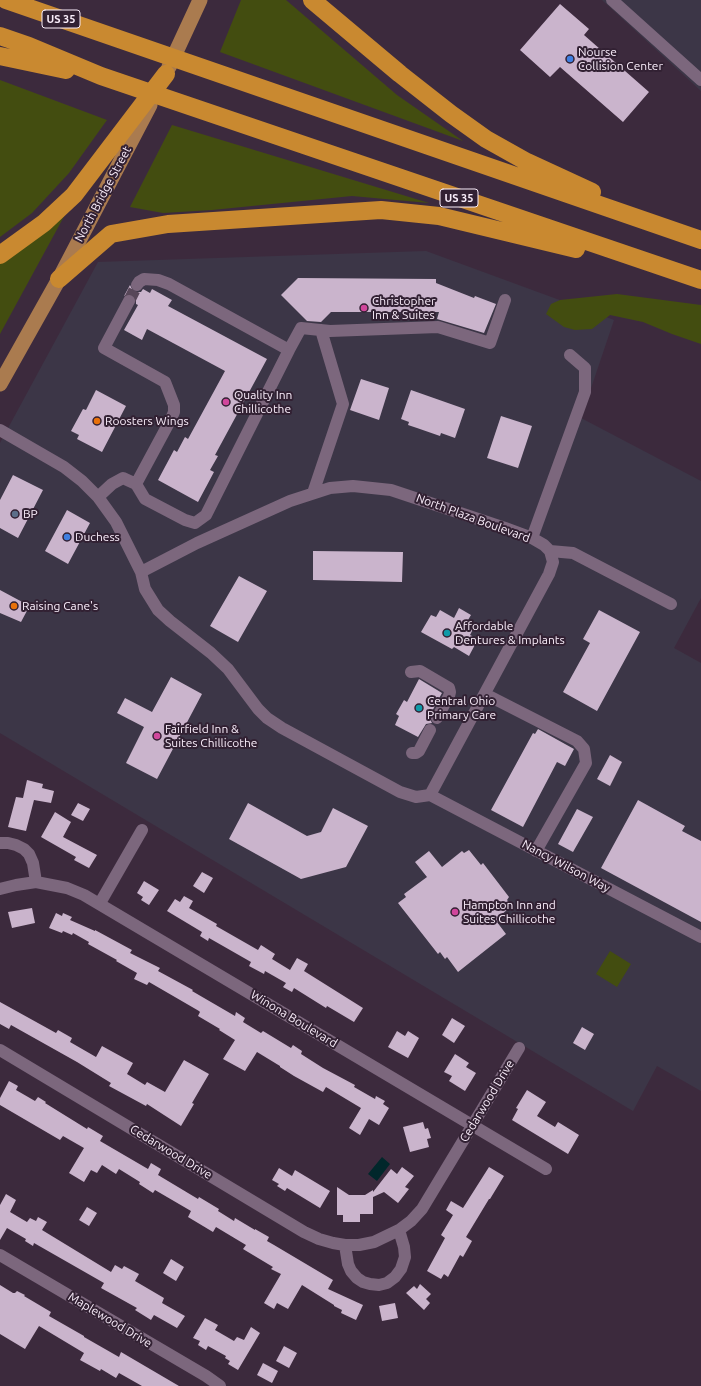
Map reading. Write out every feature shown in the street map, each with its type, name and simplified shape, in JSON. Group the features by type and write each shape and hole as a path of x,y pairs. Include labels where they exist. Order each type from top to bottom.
{"highway":[{"name":"US 35","path":"6,0 701,240"},
{"path":"312,0 400,74 486,139 527,162 683,234"},
{"name":"US 35","path":"0,36 29,46 101,76 701,280"},
{"path":"0,56 101,76"},
{"path":"0,255 44,223 74,195 166,74"},
{"path":"59,279 111,234 168,224 381,210 439,216 701,280"}],"main road":[{"name":"North Bridge Street","path":"0,384 59,279 166,74 200,0"}],"street":[{"path":"613,0 701,80"},
{"path":"137,286 144,278 158,280 169,284 290,350"},
{"path":"129,300 104,348 165,382 174,405 174,412 171,419 136,484"},
{"path":"195,523 206,515 300,328 330,331 438,327 490,343 505,300"},
{"path":"313,493 343,404 321,330"},
{"path":"532,538 585,392 585,368 570,355"},
{"path":"0,430 64,467 82,481 98,497 116,522 142,572 145,589 158,610 170,622 211,653 228,670 258,709 282,728 400,792 416,796 430,795 549,574 553,562 550,551 573,553 671,604"},
{"path":"98,497 112,484 123,478 136,484 145,499 185,520 195,523"},
{"name":"North Plaza Boulevard","path":"142,572 197,543 290,501 330,488 353,486 391,490 532,538 544,545 550,551"},
{"path":"195,523 197,543"},
{"path":"411,672 420,671 449,688 449,696 437,718"},
{"path":"485,694 577,741 584,749 586,763 536,851"},
{"path":"412,753 416,753 419,750 430,730"},
{"name":"Nancy Wilson Way","path":"430,795 701,937"},
{"path":"100,903 142,830"},
{"path":"0,843 16,845 24,849 29,854 33,863 36,882"},
{"name":"Winona Boulevard","path":"0,889 36,882 67,888 100,903 546,1169"},
{"name":"Cedarwood Drive","path":"0,1050 304,1232 319,1239 345,1245 360,1245 374,1242 399,1230 412,1221 422,1208 519,1048"},
{"path":"345,1245 348,1264 351,1271 357,1278 370,1284 379,1285 387,1283 395,1277 401,1269 405,1257 399,1230"},
{"name":"Maplewood Drive","path":"0,1255 206,1376 220,1386"}],"shaded area":[{"path":"602,0 701,0 701,91"},
{"path":"426,251 614,320 581,418 701,481 701,598 674,648 701,663 701,1091 657,1066 633,1111 0,733 0,443 98,262"},
{"path":"382,1157 390,1164 377,1181 368,1174"}],"green space":[{"path":"241,0 286,0 397,95 463,141 220,52"},
{"path":"0,80 107,120 69,173 32,213 0,237"},
{"path":"172,125 429,203 352,196 212,210 163,213 130,207"},
{"path":"67,211 0,334 0,263"},
{"path":"617,294 701,305 701,344 643,322 610,315 592,329 575,330 564,327 546,314 551,304 560,300"},
{"path":"610,951 631,964 617,987 596,974"}],"building":[{"name":"Nourse Collision Center","path":"560,4 589,29 584,35 649,92 623,122 560,67 550,77 520,50"},
{"name":"Christopher Inn & Suites","path":"298,278 436,279 436,283 474,298 475,296 496,304 484,333 437,319 439,312 331,312 321,322 307,321 281,295"},
{"name":"Quality Inn Chillicothe","path":"130,285 133,291 136,292 141,292 143,289 150,293 152,289 172,300 168,306 267,359 215,455 218,456 210,470 214,472 198,502 158,480 174,450 177,452 185,437 188,439 225,371 147,329 142,340 124,330 138,305 136,304 136,297 133,295 128,294 124,296"},
{"path":"361,379 389,388 379,420 350,410"},
{"name":"Roosters Wings","path":"96,390 126,406 102,452 77,439 79,435 71,431 83,409 86,410"},
{"path":"411,390 465,409 455,438 441,433 440,436 408,425 409,422 401,419"},
{"path":"501,416 532,426 518,468 487,458"},
{"name":"BP","path":"13,475 43,490 18,538 0,528 0,500"},
{"name":"Duchess","path":"67,510 90,523 68,564 45,551"},
{"path":"313,551 403,552 402,582 313,580"},
{"path":"239,576 267,591 238,642 210,626"},
{"name":"Raising Cane's","path":"0,590 29,607 21,622 0,613"},
{"name":"Affordable Dentures & Implants","path":"459,608 471,615 465,625 473,629 470,635 478,639 469,656 454,647 452,649 421,632 431,615 436,617 440,610 454,618"},
{"path":"599,610 640,632 597,711 563,692 590,643 583,639"},
{"path":"171,677 202,694 157,779 126,763 144,727 117,713 125,698 152,712"},
{"name":"Central Ohio Primary Care","path":"419,679 442,693 430,715 432,723 426,724 418,737 395,725 399,716 396,714 404,700 407,702"},
{"path":"538,729 574,749 565,766 557,762 523,827 491,810 533,733 535,734"},
{"path":"610,755 622,762 610,786 597,779"},
{"path":"27,780 43,784 42,788 54,791 51,803 34,800 26,831 8,827 16,797 23,798"},
{"path":"638,800 685,826 682,831 701,841 701,922 601,868"},
{"path":"78,803 90,809 83,821 71,815"},
{"path":"248,803 307,836 321,832 333,808 368,826 346,867 301,879 229,839"},
{"path":"577,809 593,817 573,852 558,844"},
{"path":"55,812 71,822 63,837 97,855 89,868 74,860 76,857 41,837"},
{"name":"Hampton Inn and Suites Chillicothe","path":"469,850 481,865 483,863 509,897 507,900 512,906 497,918 499,921 497,922 506,934 458,972 447,957 445,959 440,952 438,954 398,903 406,897 404,894 427,877 415,862 429,851 442,867 462,851 464,853"},
{"path":"202,872 213,878 204,893 193,886"},
{"path":"144,881 159,890 149,905 141,900 143,897 137,893"},
{"path":"184,896 193,901 189,908 217,924 216,926 258,950 261,945 275,954 272,959 290,970 297,958 308,964 304,971 363,1008 354,1022 327,1006 326,1008 294,988 292,992 283,987 286,983 265,971 264,974 249,966 251,962 209,938 208,941 200,936 202,932 167,911 175,899 180,902"},
{"path":"32,908 35,923 12,928 8,912"},
{"path":"56,913 62,916 63,913 72,917 70,920 95,930 132,950 130,953 160,968 158,971 193,990 192,991 235,1016 236,1012 245,1018 243,1022 261,1033 263,1031 291,1048 293,1045 302,1051 301,1054 355,1085 354,1087 375,1099 376,1096 385,1101 383,1104 389,1108 379,1125 369,1119 360,1135 349,1128 361,1108 326,1087 323,1092 294,1076 257,1052 245,1071 223,1059 235,1040 198,1016 199,1011 149,982 147,985 134,979 137,973 88,944 89,942 73,933 72,935 63,931 62,933 49,928"},
{"path":"0,1002 56,1033 58,1030 72,1038 70,1042 96,1057 102,1046 133,1063 127,1074 145,1085 147,1082 165,1092 184,1060 209,1074 192,1103 194,1104 181,1126 147,1104 146,1106 109,1086 111,1083 77,1062 11,1025 9,1029 0,1024"},
{"path":"452,1018 465,1026 454,1043 442,1035"},
{"path":"582,1027 594,1034 585,1050 573,1043"},
{"path":"397,1031 405,1036 408,1031 419,1038 408,1058 388,1047"},
{"path":"455,1054 469,1063 466,1067 476,1073 465,1091 449,1081 452,1076 444,1072"},
{"path":"9,1081 18,1086 16,1090 35,1101 38,1097 87,1129 88,1127 103,1136 100,1141 148,1169 151,1163 161,1169 158,1175 198,1199 199,1197 219,1209 218,1211 234,1221 235,1218 269,1237 267,1241 333,1280 328,1289 363,1305 356,1320 341,1313 342,1310 302,1285 288,1309 277,1303 274,1309 264,1303 281,1274 271,1269 273,1267 243,1249 246,1245 216,1227 213,1232 188,1217 191,1211 155,1190 153,1193 139,1184 140,1182 119,1169 116,1174 102,1165 97,1173 91,1170 84,1182 69,1173 84,1148 63,1136 60,1140 0,1105 0,1098"},
{"path":"527,1090 546,1102 537,1116 555,1127 558,1122 579,1135 568,1154 512,1120 518,1109 516,1108"},
{"path":"423,1122 425,1129 428,1128 431,1138 427,1139 429,1147 410,1152 403,1127"},
{"path":"402,1167 414,1176 405,1187 409,1189 398,1203 384,1192 373,1197 373,1214 360,1214 360,1222 343,1222 343,1215 337,1215 337,1187 349,1195 365,1195 373,1190 373,1192 391,1169 397,1174"},
{"path":"489,1167 504,1176 466,1237 472,1241 463,1257 460,1255 448,1277 444,1274 441,1279 427,1271 445,1238 441,1235 453,1215 446,1210 451,1201 463,1208"},
{"path":"279,1168 292,1176 295,1170 330,1191 320,1208 287,1188 285,1191 277,1186 279,1184 272,1180"},
{"path":"6,1194 16,1200 10,1212 27,1222 30,1218 36,1221 38,1217 47,1222 42,1230 111,1272 115,1265 122,1269 124,1266 139,1274 135,1281 164,1298 162,1303 185,1316 177,1328 154,1315 151,1320 135,1310 137,1308 101,1288 104,1283 34,1243 33,1246 25,1241 26,1239 7,1228 0,1240 0,1205"},
{"path":"87,1207 97,1213 89,1226 79,1220"},
{"path":"171,1259 184,1267 176,1281 163,1273"},
{"path":"420,1284 431,1294 426,1299 430,1303 424,1310 406,1293 414,1286 417,1289"},
{"path":"0,1285 13,1293 17,1291 25,1295 24,1296 51,1312 49,1316 119,1357 121,1352 179,1386 142,1386 119,1373 116,1378 101,1369 100,1371 80,1360 84,1353 39,1326 25,1349 0,1334"},
{"path":"395,1303 398,1318 382,1321 379,1306"},
{"path":"205,1318 218,1325 215,1330 234,1341 237,1337 244,1340 251,1327 260,1333 238,1370 228,1364 230,1361 225,1358 226,1356 208,1346 206,1350 198,1345 200,1341 193,1338"},
{"path":"284,1346 297,1353 289,1368 276,1361"},
{"path":"263,1363 278,1371 272,1383 257,1375"}],"tunnel":[{"path":"129,301 137,285"}],"place":[{"name":"Nourse Collision Center","path":"570,59"},
{"name":"Christopher Inn & Suites","path":"364,308"},
{"name":"Quality Inn Chillicothe","path":"226,402"},
{"name":"Roosters Wings","path":"97,421"},
{"name":"BP","path":"15,514"},
{"name":"Duchess","path":"67,537"},
{"name":"Raising Cane's","path":"14,606"},
{"name":"Affordable Dentures & Implants","path":"447,633"},
{"name":"Central Ohio Primary Care","path":"419,708"},
{"name":"Fairfield Inn & Suites Chillicothe","path":"157,736"},
{"name":"Hampton Inn and Suites Chillicothe","path":"455,912"}]}
